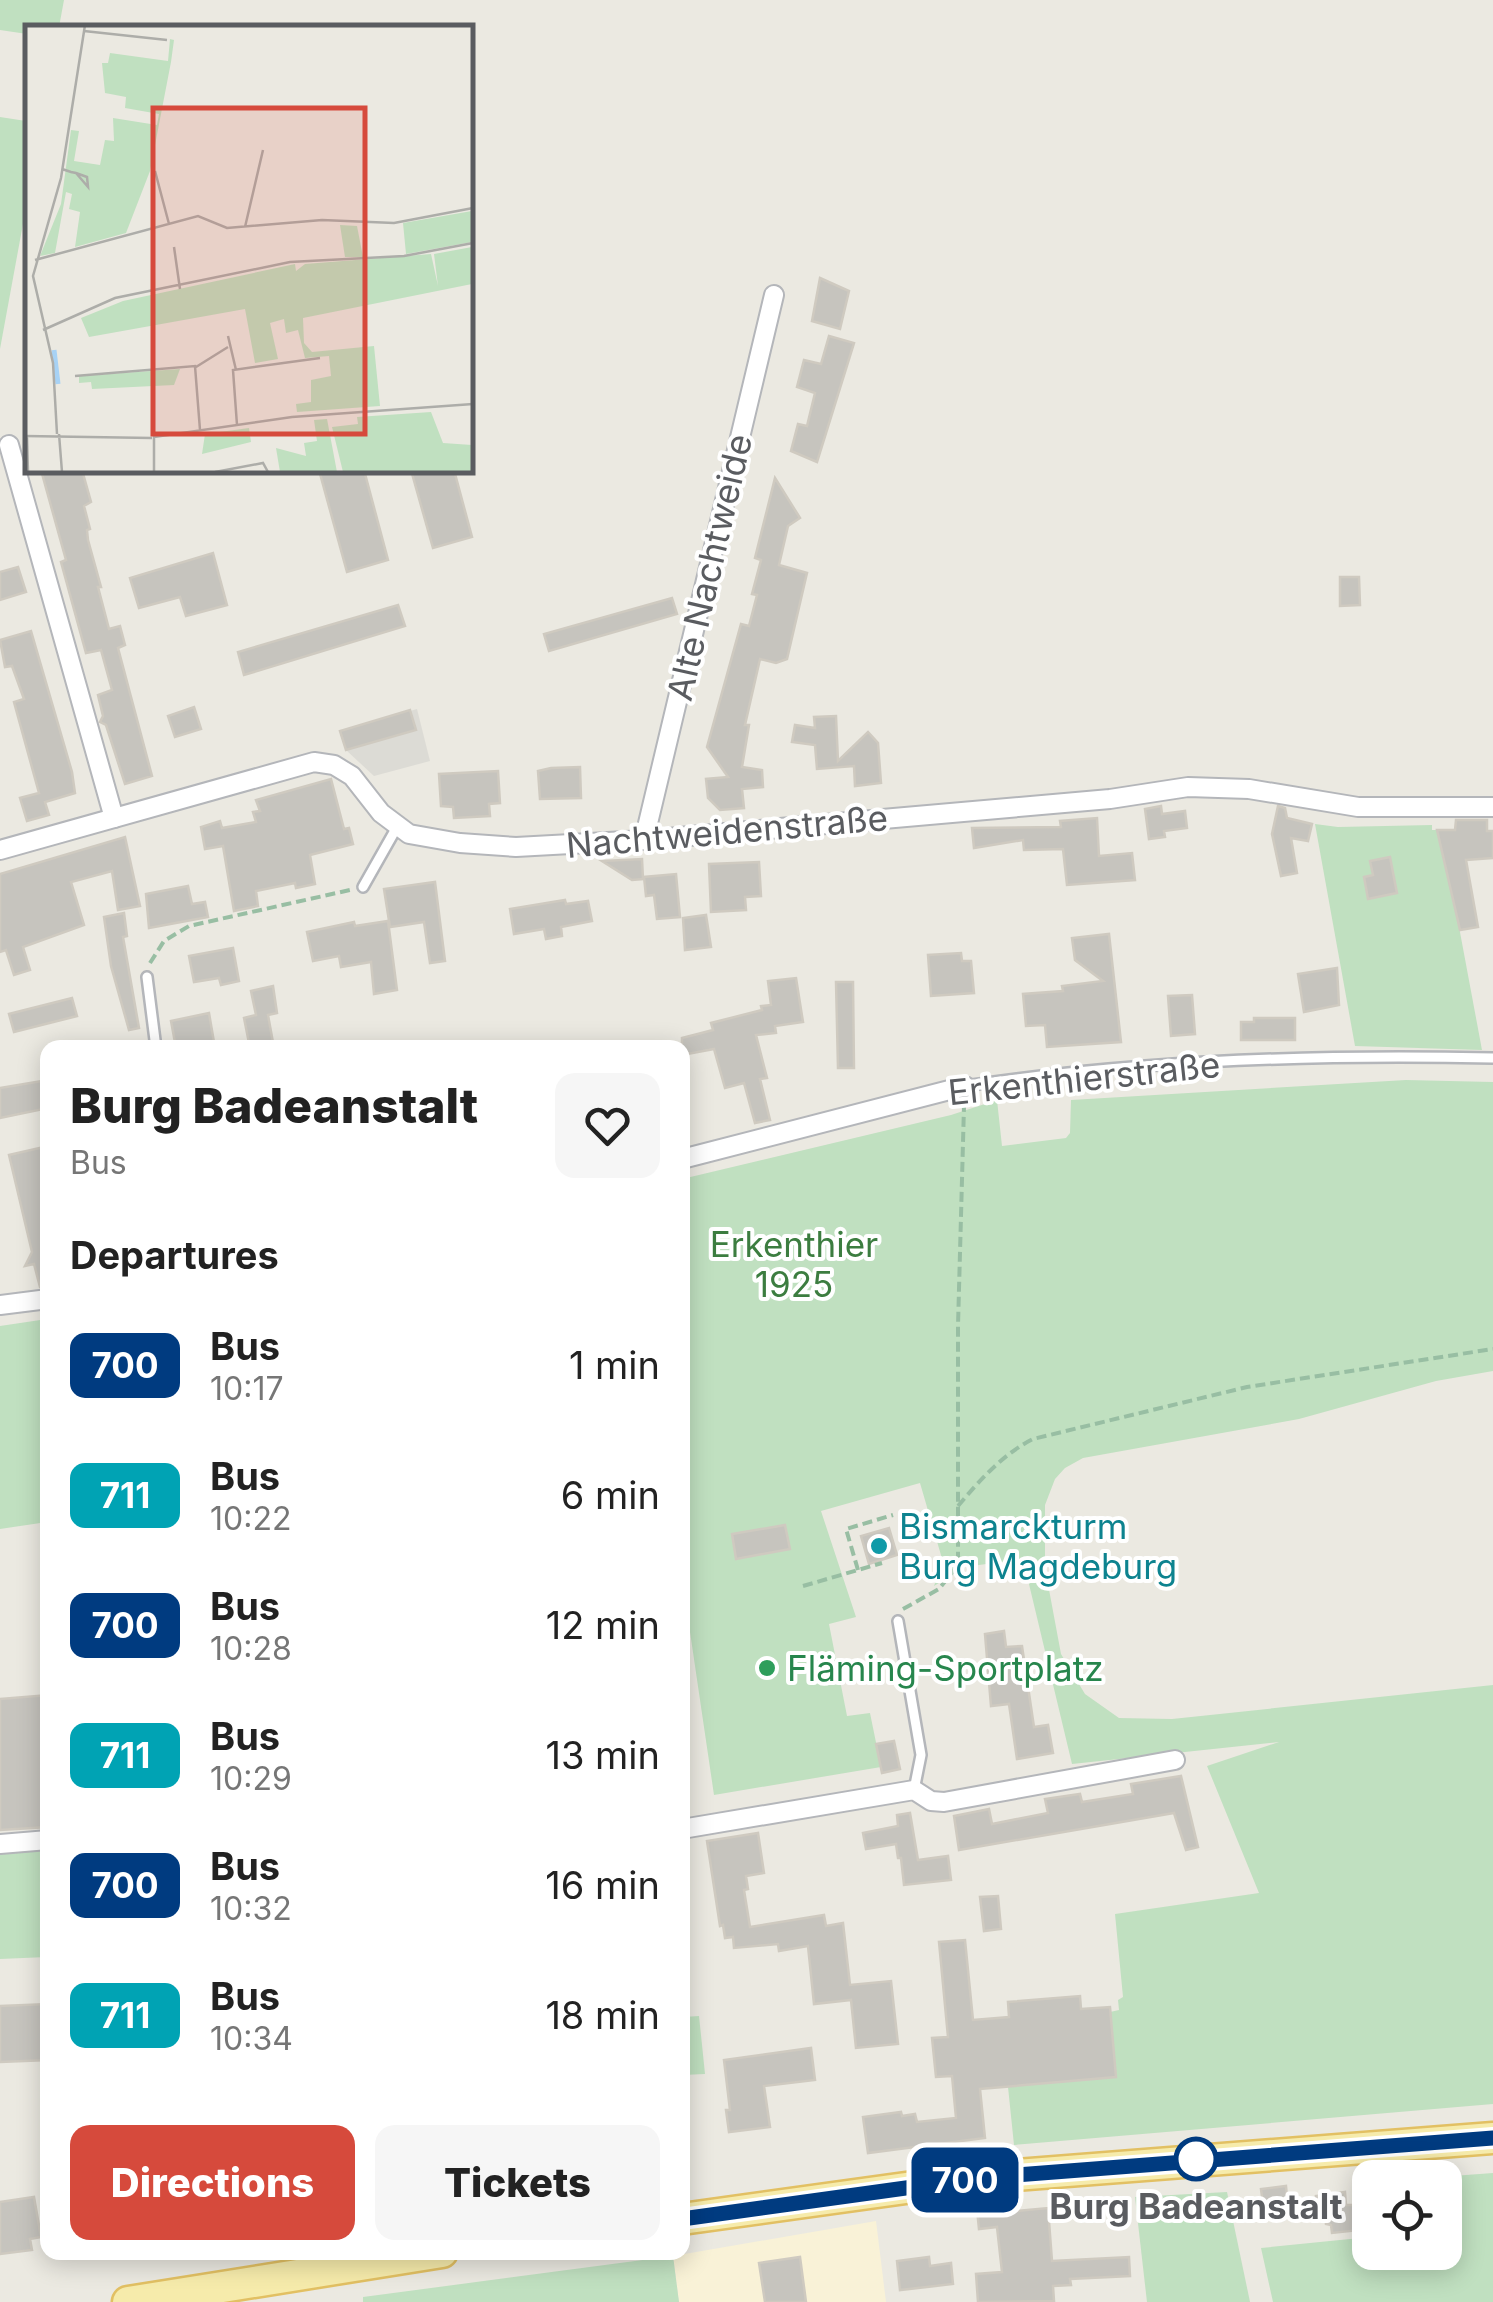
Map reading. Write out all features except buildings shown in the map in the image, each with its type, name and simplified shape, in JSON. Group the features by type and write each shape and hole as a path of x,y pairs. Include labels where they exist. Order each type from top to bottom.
{"main road":[{"path":"690,2218 978,2178 1493,2138"},
{"path":"128,2302 324,2261"}],"street":[{"name":"Alte Nachtweide","path":"644,840 774,295"},
{"path":"9,445 114,818"},
{"path":"0,850 300,764 323,762 352,776 397,827"},
{"name":"Nachtweidenstraße","path":"397,827 424,838 482,846 644,840 1110,799 1188,787 1250,790 1358,808 1493,807"},
{"name":"Erkenthierstraße","path":"690,1157 965,1086"},
{"path":"0,1306 40,1301"},
{"path":"690,1828 914,1790 931,1801 944,1802 1175,1760"},
{"path":"0,1844 40,1841"}],"lane":[{"path":"363,887 397,827"},
{"path":"146,977 155,1040"},
{"name":"Erkenthierstraße","path":"965,1086 1064,1073 1340,1056 1493,1058"},
{"path":"898,1621 921,1755 914,1790"}],"path":[{"path":"146,977 151,958 164,941 188,926 363,887"},
{"path":"898,1621 902,1609 939,1589 958,1565 965,1086"},
{"path":"958,1506 978,1482 1019,1446 1033,1439 1247,1388 1493,1349"},
{"path":"858,1570 846,1529 893,1515"},
{"path":"803,1586 882,1563"}],"shaded area":[{"path":"417,709 430,761 374,776 346,750 340,731"},
{"path":"876,2221 886,2302 679,2302 674,2260 690,2260 690,2253"}],"green space":[{"path":"0,0 64,0 59,25 25,25 25,34 0,30"},
{"path":"0,117 25,121 25,213 0,349"},
{"path":"1315,824 1432,825 1432,830 1437,830 1482,1050 1355,1046"},
{"name":"Erkenthier 1925","path":"1406,1080 1493,1082 1493,1371 1436,1381 1299,1419 1083,1458 1055,1479 1045,1505 1045,1568 1061,1654 1085,1694 1119,1718 1172,1719 1493,1685 1493,2104 1014,2145 1008,2087 1116,2077 1110,2012 1119,2010 1118,2000 1123,1997 1115,1914 1259,1893 1207,1766 1279,1742 1072,1764 1023,1559 964,1567 934,1586 943,1562 920,1483 821,1511 856,1617 829,1624 847,1716 870,1713 881,1767 714,1795 690,1632 690,1177 951,1115 997,1100 1002,1146 1066,1138 1070,1133 1071,1100"},
{"path":"40,1320 40,1523 0,1529 0,1326"},
{"path":"40,1848 40,1957 0,1959 0,1851"},
{"path":"699,2016 705,2074 690,2075 690,2017"},
{"path":"1493,2173 1493,2302 1273,2302 1261,2248 1352,2239 1352,2270 1462,2270 1462,2175"},
{"path":"1227,2192 1250,2302 1147,2302 1135,2197"},
{"path":"643,2260 674,2260 679,2302 363,2302 363,2297"}],"bus line":[{"name":"700","path":"690,2218 978,2178 1493,2138"}],"place":[{"name":"Bismarckturm Burg Magdeburg","path":"879,1546"},
{"name":"Fläming-Sportplatz","path":"767,1668"},
{"name":"Burg Badeanstalt","path":"1196,2159"}]}
